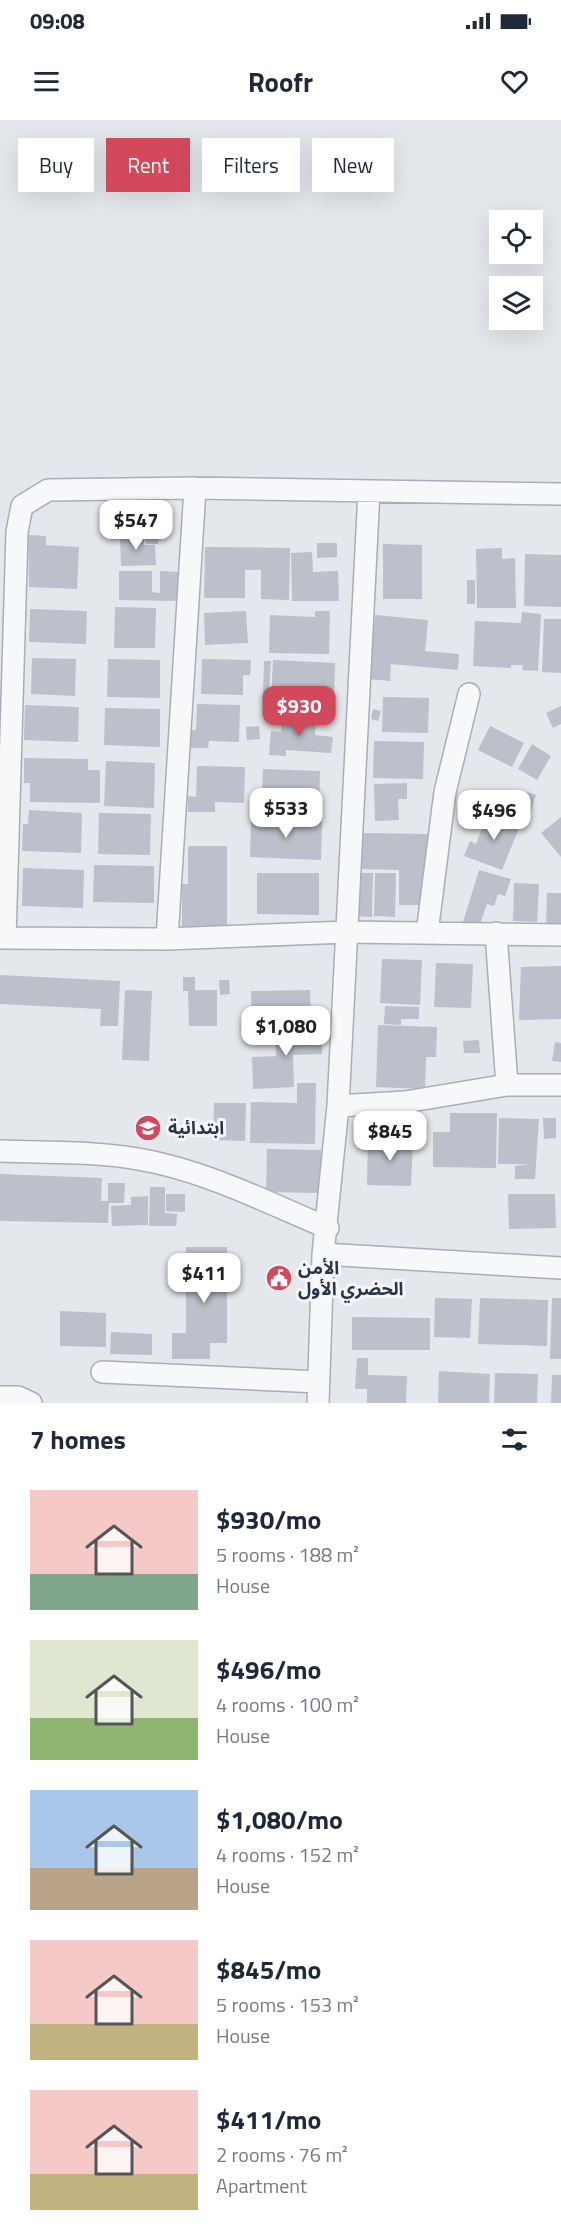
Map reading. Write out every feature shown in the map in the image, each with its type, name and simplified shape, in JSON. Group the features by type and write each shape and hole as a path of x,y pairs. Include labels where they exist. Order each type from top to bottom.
{"street":[{"path":"167,939 195,488"},
{"path":"561,494 195,488 48,490 22,506 17,532 3,938 167,939 347,932 561,935"},
{"path":"102,1372 319,1393 323,1254 328,1228 338,1106 369,491"},
{"path":"427,933 445,792 469,694"},
{"path":"496,933 507,1085"},
{"path":"338,1106 405,1102 507,1085 561,1085"},
{"path":"0,1151 103,1155 168,1166 204,1176 328,1228"},
{"path":"323,1254 561,1268"},
{"path":"0,1396 18,1397 30,1403"}],"building":[{"path":"144,534 144,545 155,545 156,565 121,566 120,535"},
{"path":"28,535 46,536 46,545 79,547 77,589 29,587"},
{"path":"146,536 159,536 158,544 146,544"},
{"path":"317,543 337,543 337,557 317,558"},
{"path":"383,544 422,545 422,599 383,599"},
{"path":"205,547 290,548 289,600 261,599 261,570 245,570 245,598 204,598"},
{"path":"502,548 502,559 515,558 516,608 477,608 476,549"},
{"path":"312,552 313,572 338,571 339,601 292,601 291,553"},
{"path":"525,554 561,555 561,607 524,606"},
{"path":"119,571 152,571 152,592 160,593 160,571 179,572 178,601 119,600"},
{"path":"467,580 475,580 475,604 467,604"},
{"path":"115,607 156,608 155,648 114,648"},
{"path":"30,609 87,611 86,644 29,642"},
{"path":"246,611 248,643 205,645 204,613"},
{"path":"315,611 330,611 329,654 269,653 270,615 315,617"},
{"path":"522,612 541,614 538,671 522,670 523,665 511,665 511,668 473,666 475,621 521,623"},
{"path":"375,615 428,620 425,651 459,654 458,670 391,664 390,681 369,679"},
{"path":"544,619 561,619 561,673 542,672"},
{"path":"32,658 76,659 75,696 31,694"},
{"path":"108,659 160,660 160,698 107,697"},
{"path":"202,659 251,660 250,675 243,675 243,695 201,694"},
{"path":"273,660 335,663 334,703 271,701"},
{"path":"264,661 271,661 269,695 263,695"},
{"path":"383,697 429,698 428,733 382,732"},
{"path":"197,704 240,705 239,742 209,741 208,748 182,748 182,730 196,730"},
{"path":"25,705 79,707 78,742 24,740"},
{"path":"561,706 561,724 553,728 546,713"},
{"path":"105,708 160,709 160,747 104,745"},
{"path":"373,709 381,711 378,721 371,719"},
{"path":"282,714 316,716 315,735 333,737 331,753 286,750 286,756 269,755 271,731 281,732"},
{"path":"259,726 260,739 247,740 246,727"},
{"path":"490,726 524,743 512,767 478,750"},
{"path":"374,741 424,742 423,779 373,778"},
{"path":"532,744 551,756 537,780 518,769"},
{"path":"24,758 88,759 88,770 100,770 100,803 30,802 30,783 24,783"},
{"path":"106,761 155,763 154,808 104,806"},
{"path":"197,766 245,767 244,803 215,802 215,812 188,812 188,796 196,797"},
{"path":"263,769 320,771 319,810 262,808"},
{"path":"407,783 407,799 398,799 399,820 375,821 374,784"},
{"path":"523,791 536,795 527,822 514,818"},
{"path":"29,810 82,813 81,853 22,851 23,824 28,824"},
{"path":"489,810 521,823 502,870 464,856 470,841 476,844"},
{"path":"99,813 151,814 150,855 98,854"},
{"path":"561,817 561,857 541,833"},
{"path":"251,819 322,821 321,860 250,857"},
{"path":"361,833 429,834 427,905 399,905 399,870 361,869"},
{"path":"188,846 227,846 227,933 182,933 182,884 188,884"},
{"path":"94,865 154,866 154,903 93,902"},
{"path":"23,868 84,870 83,908 22,906"},
{"path":"479,870 511,879 505,896 498,894 494,906 487,904 479,927 463,922"},
{"path":"257,873 319,873 319,915 257,914"},
{"path":"359,873 373,873 372,917 358,916"},
{"path":"375,873 396,873 395,917 374,916"},
{"path":"514,883 539,884 537,922 513,921"},
{"path":"547,893 561,893 561,927 546,927"},
{"path":"382,959 422,960 420,1005 380,1003"},
{"path":"436,963 473,964 471,1008 434,1007"},
{"path":"561,966 561,1019 519,1020 521,967"},
{"path":"0,975 120,981 118,1026 100,1026 101,1009 0,1004"},
{"path":"183,977 195,977 195,990 217,990 217,1026 189,1026 188,991 183,991"},
{"path":"219,980 229,980 230,994 220,995"},
{"path":"125,990 152,991 149,1061 122,1060"},
{"path":"310,990 311,1022 252,1024 251,991"},
{"path":"385,1006 419,1007 419,1019 401,1019 401,1025 384,1024"},
{"path":"378,1025 437,1027 436,1057 426,1057 425,1089 376,1087"},
{"path":"322,1026 322,1054 293,1055 294,1087 253,1089 252,1057 276,1056 275,1038 284,1037 284,1027"},
{"path":"479,1040 480,1053 464,1053 463,1041"},
{"path":"555,1042 561,1043 561,1062 552,1061"},
{"path":"297,1083 316,1083 315,1144 250,1143 251,1102 297,1103"},
{"path":"214,1103 246,1103 245,1141 213,1140"},
{"path":"450,1113 497,1113 496,1168 433,1167 433,1132 450,1132"},
{"path":"499,1118 539,1119 535,1179 515,1179 515,1166 530,1164 498,1164"},
{"path":"543,1118 556,1118 556,1138 544,1139"},
{"path":"368,1139 413,1140 411,1186 367,1185"},
{"path":"267,1149 321,1150 320,1193 266,1192"},
{"path":"0,1174 102,1178 101,1201 108,1201 108,1183 125,1183 124,1203 109,1203 108,1223 0,1221"},
{"path":"150,1187 165,1187 165,1213 177,1214 176,1226 149,1226"},
{"path":"166,1194 185,1194 185,1212 166,1211"},
{"path":"508,1194 555,1194 556,1228 509,1229"},
{"path":"148,1196 148,1225 112,1226 111,1206 131,1205 131,1197"},
{"path":"186,1247 227,1247 227,1343 210,1343 210,1359 172,1359 172,1333 186,1333"},
{"path":"435,1298 472,1299 470,1338 434,1337"},
{"path":"480,1298 548,1300 547,1346 478,1344"},
{"path":"552,1298 561,1298 561,1359 550,1359"},
{"path":"60,1311 106,1313 106,1347 60,1346"},
{"path":"352,1317 430,1318 430,1350 352,1350"},
{"path":"111,1332 152,1334 152,1355 110,1354"},
{"path":"357,1358 368,1358 368,1375 407,1376 406,1403 367,1403 367,1389 355,1389"},
{"path":"439,1371 490,1374 489,1403 438,1403"},
{"path":"495,1373 538,1374 537,1403 494,1403"},
{"path":"552,1375 561,1375 561,1403 551,1403"}],"place":[{"name":"ابتدائية","path":"148,1128"},
{"name":"الأمن الحضري الأول","path":"279,1278"}]}
